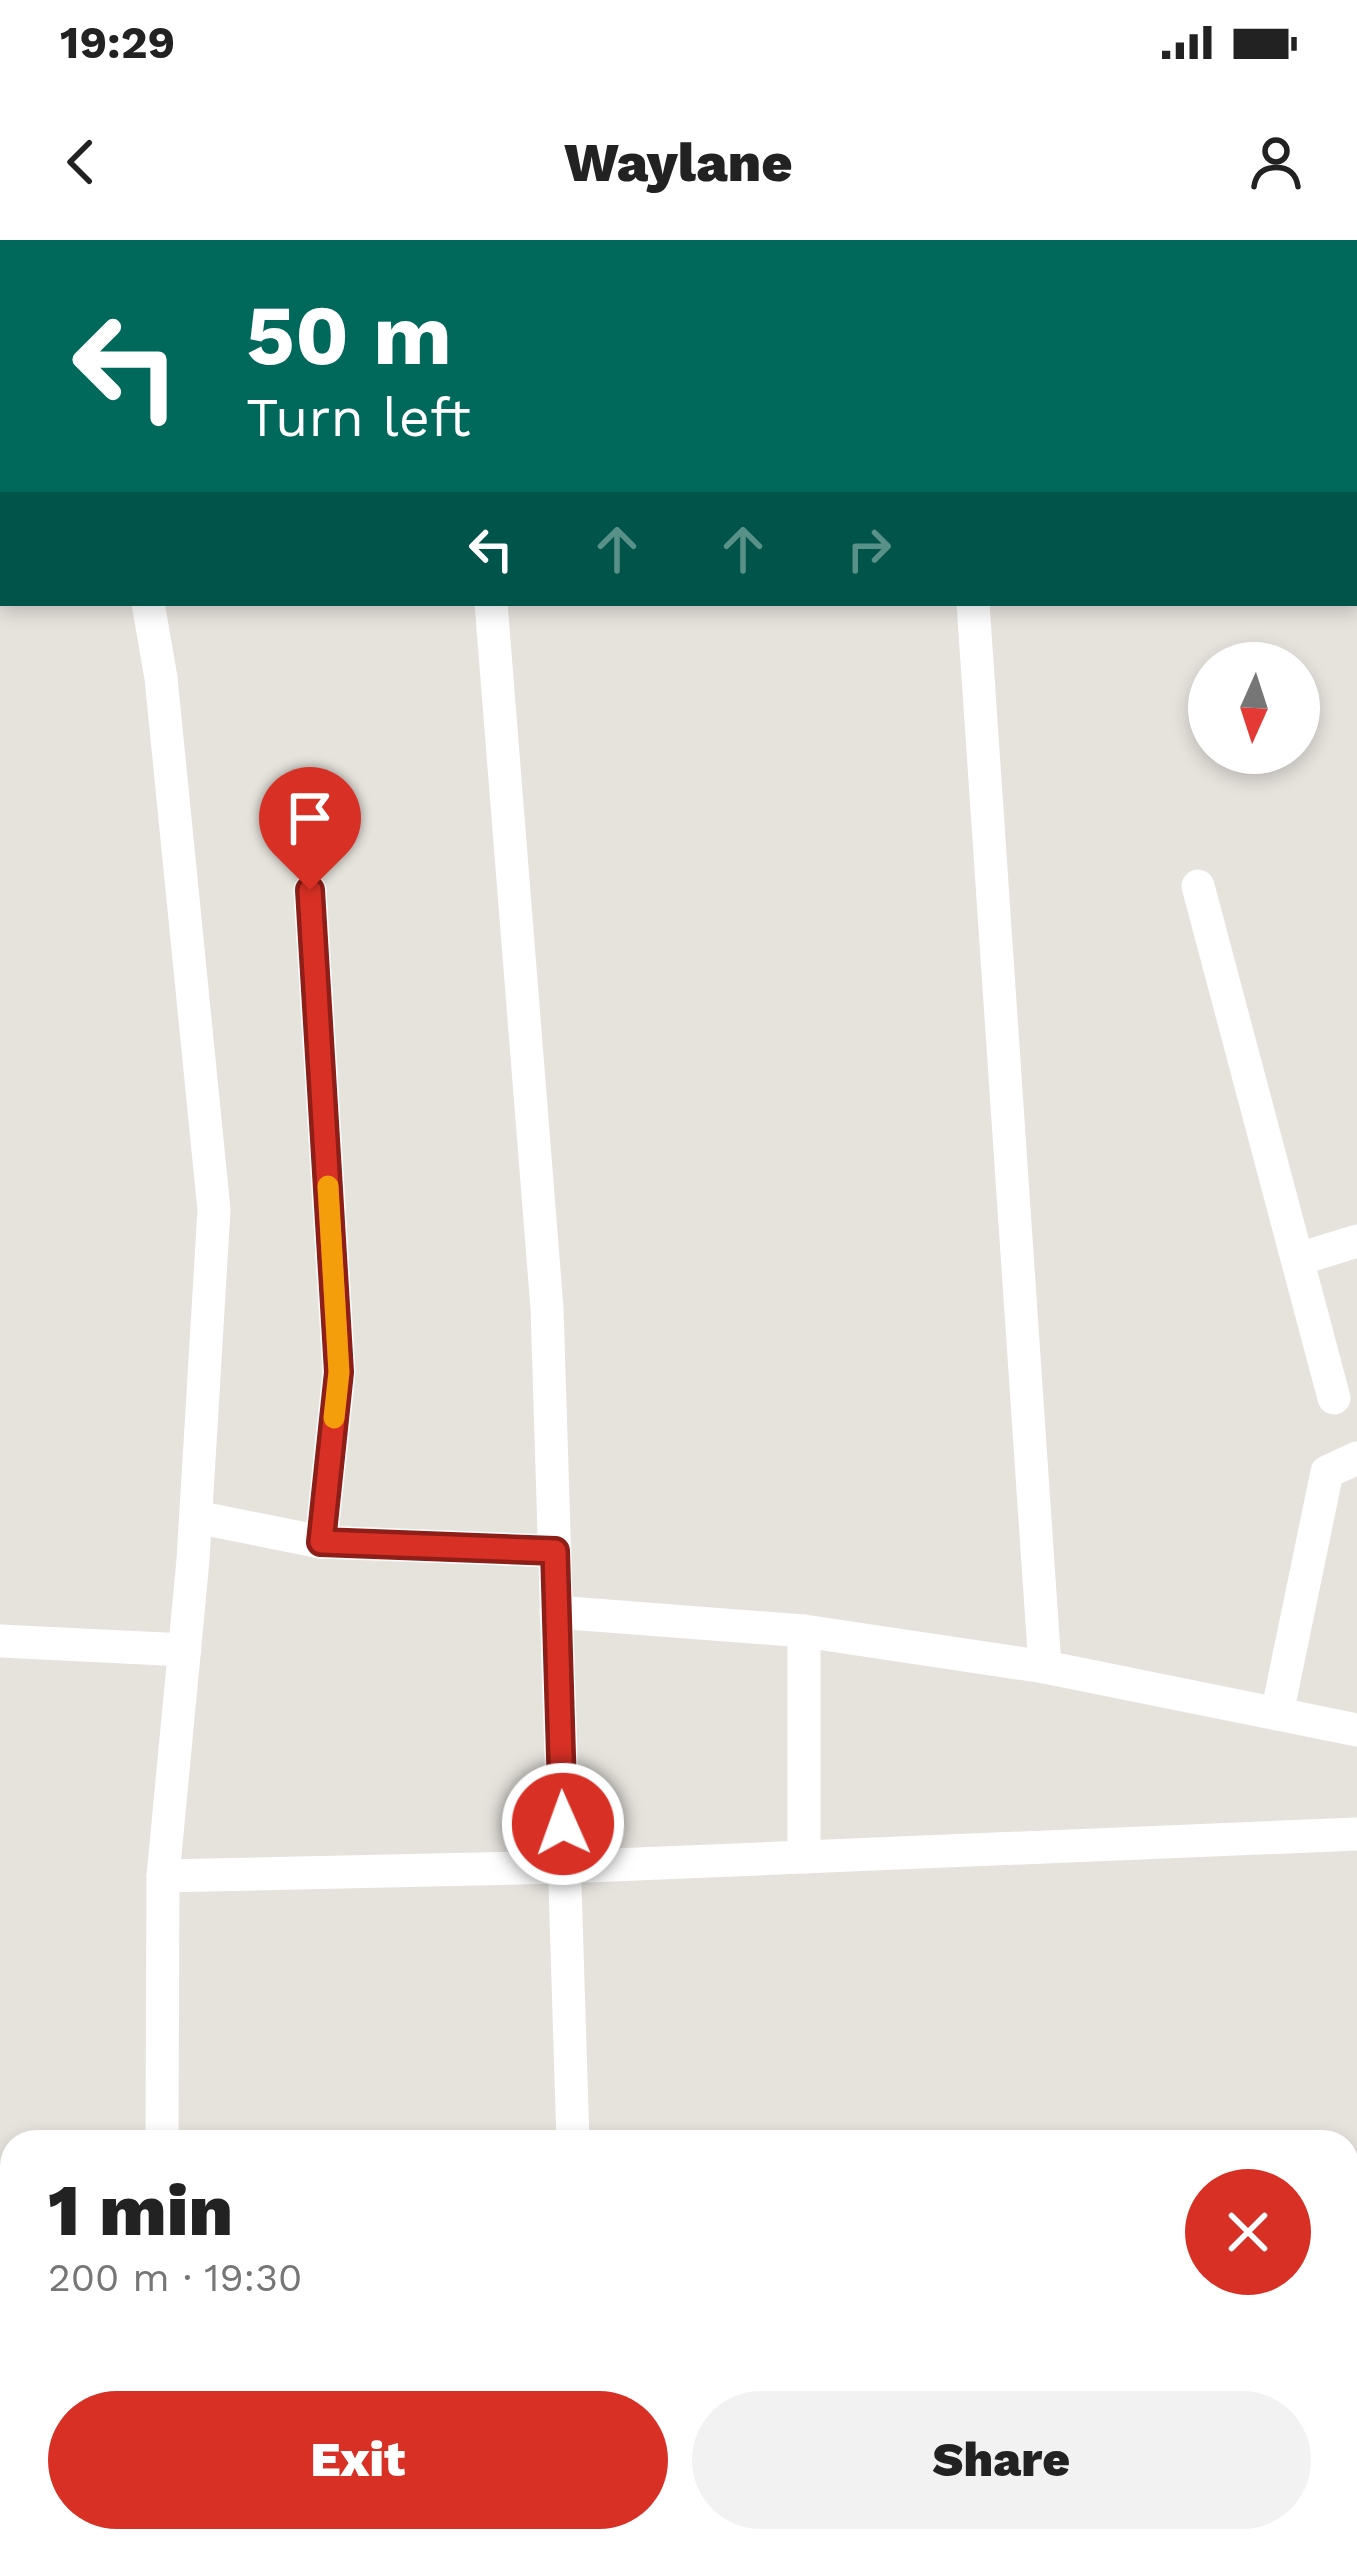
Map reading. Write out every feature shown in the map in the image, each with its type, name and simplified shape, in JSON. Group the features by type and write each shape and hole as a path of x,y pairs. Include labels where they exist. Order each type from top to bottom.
{"street":[{"path":"148,606 160,678 214,1210 196,1517 163,1876 162,2130"},
{"path":"491,606 547,1308 573,2130"},
{"path":"973,606 1045,1667"},
{"path":"1198,886 1334,1398"},
{"path":"310,890 339,1372 321,1542"},
{"path":"1298,1259 1357,1241"},
{"path":"1277,1714 1327,1472 1357,1458"},
{"path":"196,1517 321,1542 555,1551"},
{"path":"556,1612 804,1630 1045,1667 1357,1730"},
{"path":"804,1630 804,1857"},
{"path":"0,1641 184,1650"},
{"path":"163,1876 564,1867 1357,1834"}],"slow traffic":[{"path":"328,1186 339,1372 334,1418"}],"route":[{"path":"310,890 339,1372 321,1542 555,1551 563,1824"}]}
